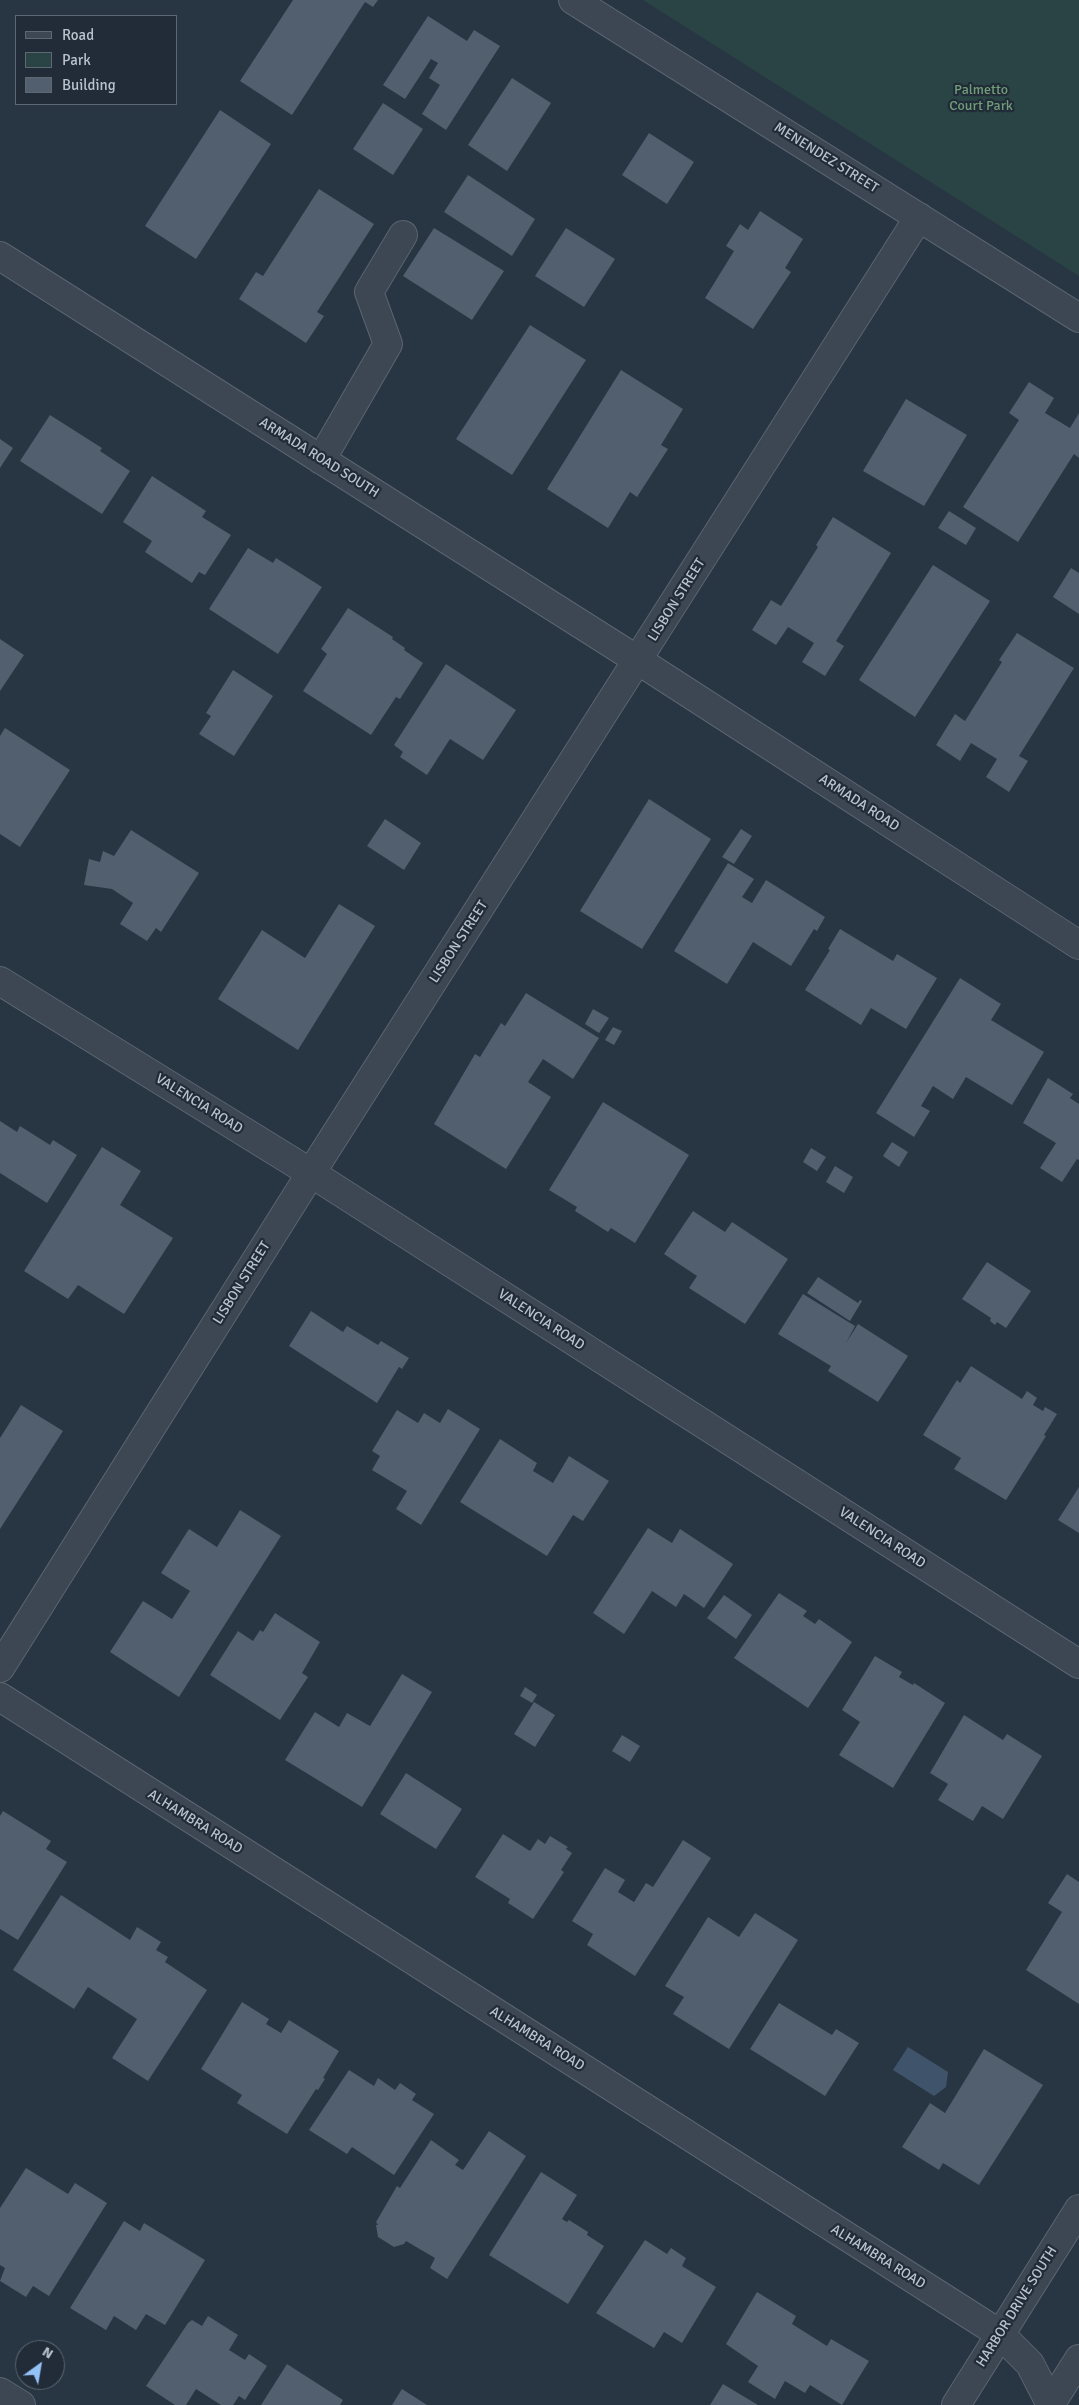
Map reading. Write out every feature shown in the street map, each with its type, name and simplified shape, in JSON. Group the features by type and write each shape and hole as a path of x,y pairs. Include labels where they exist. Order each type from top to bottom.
{"street":[{"name":"MENENDEZ STREET","path":"573,0 1079,318"},
{"name":"LISBON STREET","path":"0,1668 311,1173 639,661 919,217"},
{"path":"321,460 388,344 369,292 403,235"},
{"name":"ARMADA ROAD SOUTH","path":"0,256 639,661"},
{"name":"ARMADA ROAD","path":"639,661 1077,939"},
{"name":"VALENCIA ROAD","path":"0,981 311,1173 1079,1664"},
{"name":"ALHAMBRA ROAD","path":"0,1697 1000,2334 1030,2364 1050,2405"},
{"name":"HARBOR DRIVE SOUTH","path":"956,2405 1079,2209"},
{"path":"1050,2405 1079,2359"},
{"path":"0,2392 21,2405"}],"green space":[{"name":"Palmetto Court Park","path":"643,0 1079,0 1079,276"}],"water":[{"path":"908,2047 948,2072 946,2087 934,2096 893,2070"}],"building":[{"path":"293,0 378,0 373,7 365,2 292,115 240,81"},
{"path":"428,16 467,41 474,30 500,46 446,130 422,114 440,85 429,78 438,63 431,59 405,99 383,85"},
{"path":"512,78 551,103 507,171 468,145"},
{"path":"383,103 423,129 393,175 353,149"},
{"path":"220,110 271,144 196,259 145,226"},
{"path":"649,133 694,162 667,204 622,175"},
{"path":"468,175 535,219 512,256 444,212"},
{"path":"319,189 374,224 317,312 324,316 306,343 239,299 256,272 263,276"},
{"path":"760,211 803,239 785,268 791,272 753,329 705,298 734,251 726,246 740,224 748,230"},
{"path":"434,228 504,271 472,320 403,276"},
{"path":"566,228 615,259 584,307 535,276"},
{"path":"530,325 586,360 512,475 456,439"},
{"path":"621,370 683,409 661,445 668,449 637,497 630,492 608,528 547,489"},
{"path":"1029,382 1054,398 1045,413 1070,428 1079,413 1079,458 1074,454 1018,542 963,507 1019,420 1009,413"},
{"path":"906,399 967,435 924,506 863,471"},
{"path":"50,415 102,448 100,451 130,471 102,514 20,461"},
{"path":"0,439 13,448 0,468"},
{"path":"152,476 206,511 202,517 231,535 205,575 199,572 192,583 145,552 152,541 123,522"},
{"path":"949,511 976,528 966,545 938,528"},
{"path":"833,517 891,553 836,641 844,646 825,676 802,662 814,643 788,627 776,645 752,630 771,600 781,606 818,547 816,545"},
{"path":"248,548 273,563 276,558 322,587 278,654 209,609"},
{"path":"933,565 990,601 915,717 859,680"},
{"path":"1071,568 1079,573 1079,614 1053,597"},
{"path":"348,608 393,637 392,639 405,648 404,650 423,663 400,699 396,697 371,735 303,691 327,654 321,649"},
{"path":"1017,633 1074,668 1019,756 1028,761 1009,792 986,777 997,759 971,743 960,761 936,745 955,714 965,721 1002,662 999,660"},
{"path":"0,639 24,655 0,691"},
{"path":"446,664 516,710 483,760 450,739 427,775 400,757 403,752 394,745"},
{"path":"233,670 273,696 234,756 199,734 211,716 206,713"},
{"path":"5,728 70,770 20,847 0,834 0,736"},
{"path":"649,799 711,839 642,949 580,911"},
{"path":"385,819 421,843 404,870 367,846"},
{"path":"741,829 752,836 734,864 722,857"},
{"path":"131,830 199,873 161,932 156,928 147,941 120,924 133,903 112,889 84,885 89,859 100,862 103,851 114,856"},
{"path":"728,863 754,879 742,897 752,903 766,880 825,917 817,931 814,929 791,966 753,942 727,984 674,951"},
{"path":"339,904 375,926 298,1050 218,999 262,930 305,958"},
{"path":"840,929 893,961 897,954 937,978 906,1029 871,1008 861,1025 805,990 830,950 828,949"},
{"path":"960,978 1001,1004 991,1020 1044,1052 1012,1105 966,1077 953,1099 933,1086 921,1106 930,1111 914,1137 876,1113"},
{"path":"526,993 599,1038 573,1079 543,1059 528,1082 551,1097 506,1169 434,1124 475,1054 480,1057 501,1023 505,1026"},
{"path":"593,1009 609,1018 599,1033 585,1024"},
{"path":"613,1027 622,1031 614,1045 605,1040"},
{"path":"1048,1078 1073,1094 1070,1098 1079,1104 1079,1160 1077,1159 1062,1182 1040,1168 1056,1143 1023,1123"},
{"path":"603,1102 689,1155 635,1243 611,1228 608,1232 575,1211 577,1207 549,1190"},
{"path":"0,1121 17,1132 20,1126 50,1145 53,1140 77,1155 47,1203 0,1173"},
{"path":"892,1142 908,1152 899,1167 883,1156"},
{"path":"102,1147 141,1171 120,1205 173,1238 124,1314 78,1285 68,1299 24,1271"},
{"path":"811,1148 826,1157 817,1171 803,1162"},
{"path":"835,1166 853,1177 844,1193 826,1182"},
{"path":"693,1211 725,1232 732,1222 788,1259 745,1324 689,1288 697,1276 664,1254"},
{"path":"987,1262 1031,1291 1006,1328 997,1322 995,1325 990,1321 991,1318 962,1299"},
{"path":"818,1277 858,1303 860,1300 862,1301 850,1321 807,1293"},
{"path":"803,1294 855,1326 846,1343 858,1324 908,1356 878,1402 828,1371 831,1366 778,1334"},
{"path":"311,1311 343,1332 347,1326 378,1345 381,1341 409,1358 402,1369 399,1367 377,1403 289,1346"},
{"path":"971,1366 1022,1399 1027,1391 1037,1398 1033,1405 1043,1411 1045,1407 1057,1414 1044,1435 1046,1436 1006,1500 954,1469 961,1458 923,1435 957,1380 960,1383"},
{"path":"21,1405 63,1431 0,1529 0,1438"},
{"path":"448,1409 480,1429 421,1525 396,1509 407,1491 372,1470 380,1456 372,1451 397,1410 418,1423 424,1413 440,1423"},
{"path":"500,1439 537,1463 533,1471 553,1483 569,1456 609,1481 583,1521 573,1515 547,1556 460,1502"},
{"path":"1079,1487 1079,1533 1058,1520"},
{"path":"240,1510 281,1536 179,1697 110,1652 143,1601 172,1619 190,1591 161,1573 189,1529 217,1547"},
{"path":"648,1528 672,1543 680,1529 733,1564 704,1608 684,1594 676,1607 652,1591 624,1634 593,1613"},
{"path":"779,1593 807,1611 803,1616 815,1624 819,1619 852,1642 808,1708 734,1658"},
{"path":"724,1595 752,1615 736,1639 707,1618"},
{"path":"275,1613 320,1642 302,1673 308,1677 280,1720 210,1675 238,1631 253,1641 260,1630 263,1632"},
{"path":"875,1656 902,1672 899,1677 913,1685 914,1683 945,1703 893,1788 839,1755 860,1722 842,1710"},
{"path":"402,1674 432,1692 362,1807 285,1760 315,1712 339,1727 347,1713 370,1726"},
{"path":"525,1687 537,1695 532,1703 520,1696"},
{"path":"534,1702 555,1715 535,1747 514,1734"},
{"path":"964,1715 1003,1740 1007,1734 1042,1756 1003,1819 982,1806 973,1821 938,1800 948,1784 930,1773"},
{"path":"622,1735 640,1746 630,1762 612,1751"},
{"path":"406,1773 462,1809 436,1849 380,1814"},
{"path":"3,1811 51,1841 46,1849 67,1862 18,1940 0,1929 0,1816"},
{"path":"503,1834 530,1851 538,1839 545,1844 550,1836 568,1847 566,1849 572,1853 561,1870 564,1872 533,1919 508,1903 510,1899 475,1877"},
{"path":"683,1840 711,1858 635,1976 587,1945 593,1934 572,1921 605,1868 625,1880 618,1892 634,1902 646,1883 653,1887"},
{"path":"1067,1874 1079,1882 1079,2004 1026,1970 1062,1912 1048,1903"},
{"path":"61,1895 130,1940 137,1927 161,1942 156,1950 168,1957 165,1962 207,1990 148,2081 112,2058 137,2019 88,1987 74,2009 13,1970"},
{"path":"755,1913 798,1940 729,2049 673,2014 684,1997 665,1986 708,1917 739,1937"},
{"path":"242,2002 269,2019 266,2024 281,2033 289,2020 339,2051 323,2078 325,2079 318,2090 316,2089 287,2134 237,2103 242,2095 201,2069"},
{"path":"779,2003 832,2035 836,2029 859,2043 825,2096 750,2049"},
{"path":"984,2049 1043,2085 979,2185 943,2163 939,2170 902,2147 930,2103 945,2113"},
{"path":"349,2070 374,2086 378,2078 395,2090 400,2083 416,2094 412,2100 434,2114 394,2175 352,2147 347,2154 309,2130"},
{"path":"489,2131 526,2156 447,2279 430,2268 435,2258 406,2241 404,2244 394,2247 378,2237 376,2225 378,2225 376,2222 397,2186 400,2188 431,2140 459,2160 455,2165 463,2170"},
{"path":"26,2168 68,2194 75,2183 107,2203 49,2296 33,2286 26,2297 0,2281 5,2268 0,2265 0,2208"},
{"path":"541,2172 577,2195 562,2219 567,2222 569,2220 588,2232 587,2235 604,2246 568,2304 489,2255"},
{"path":"124,2221 140,2231 144,2223 205,2260 165,2325 146,2314 136,2330 114,2316 106,2330 70,2308"},
{"path":"645,2240 667,2254 671,2248 686,2258 682,2266 716,2287 682,2343 664,2332 654,2348 596,2313"},
{"path":"757,2292 796,2316 792,2324 827,2346 831,2339 869,2361 842,2405 810,2385 805,2393 785,2381 775,2399 748,2382 758,2366 726,2344"},
{"path":"208,2316 238,2335 229,2350 245,2360 249,2354 267,2366 245,2400 239,2396 233,2405 221,2405 196,2389 186,2405 175,2405 146,2386 188,2323 192,2320 202,2326"},
{"path":"287,2364 343,2400 340,2405 261,2405"},
{"path":"723,2384 758,2405 710,2405"},
{"path":"402,2389 427,2405 392,2405"}]}
